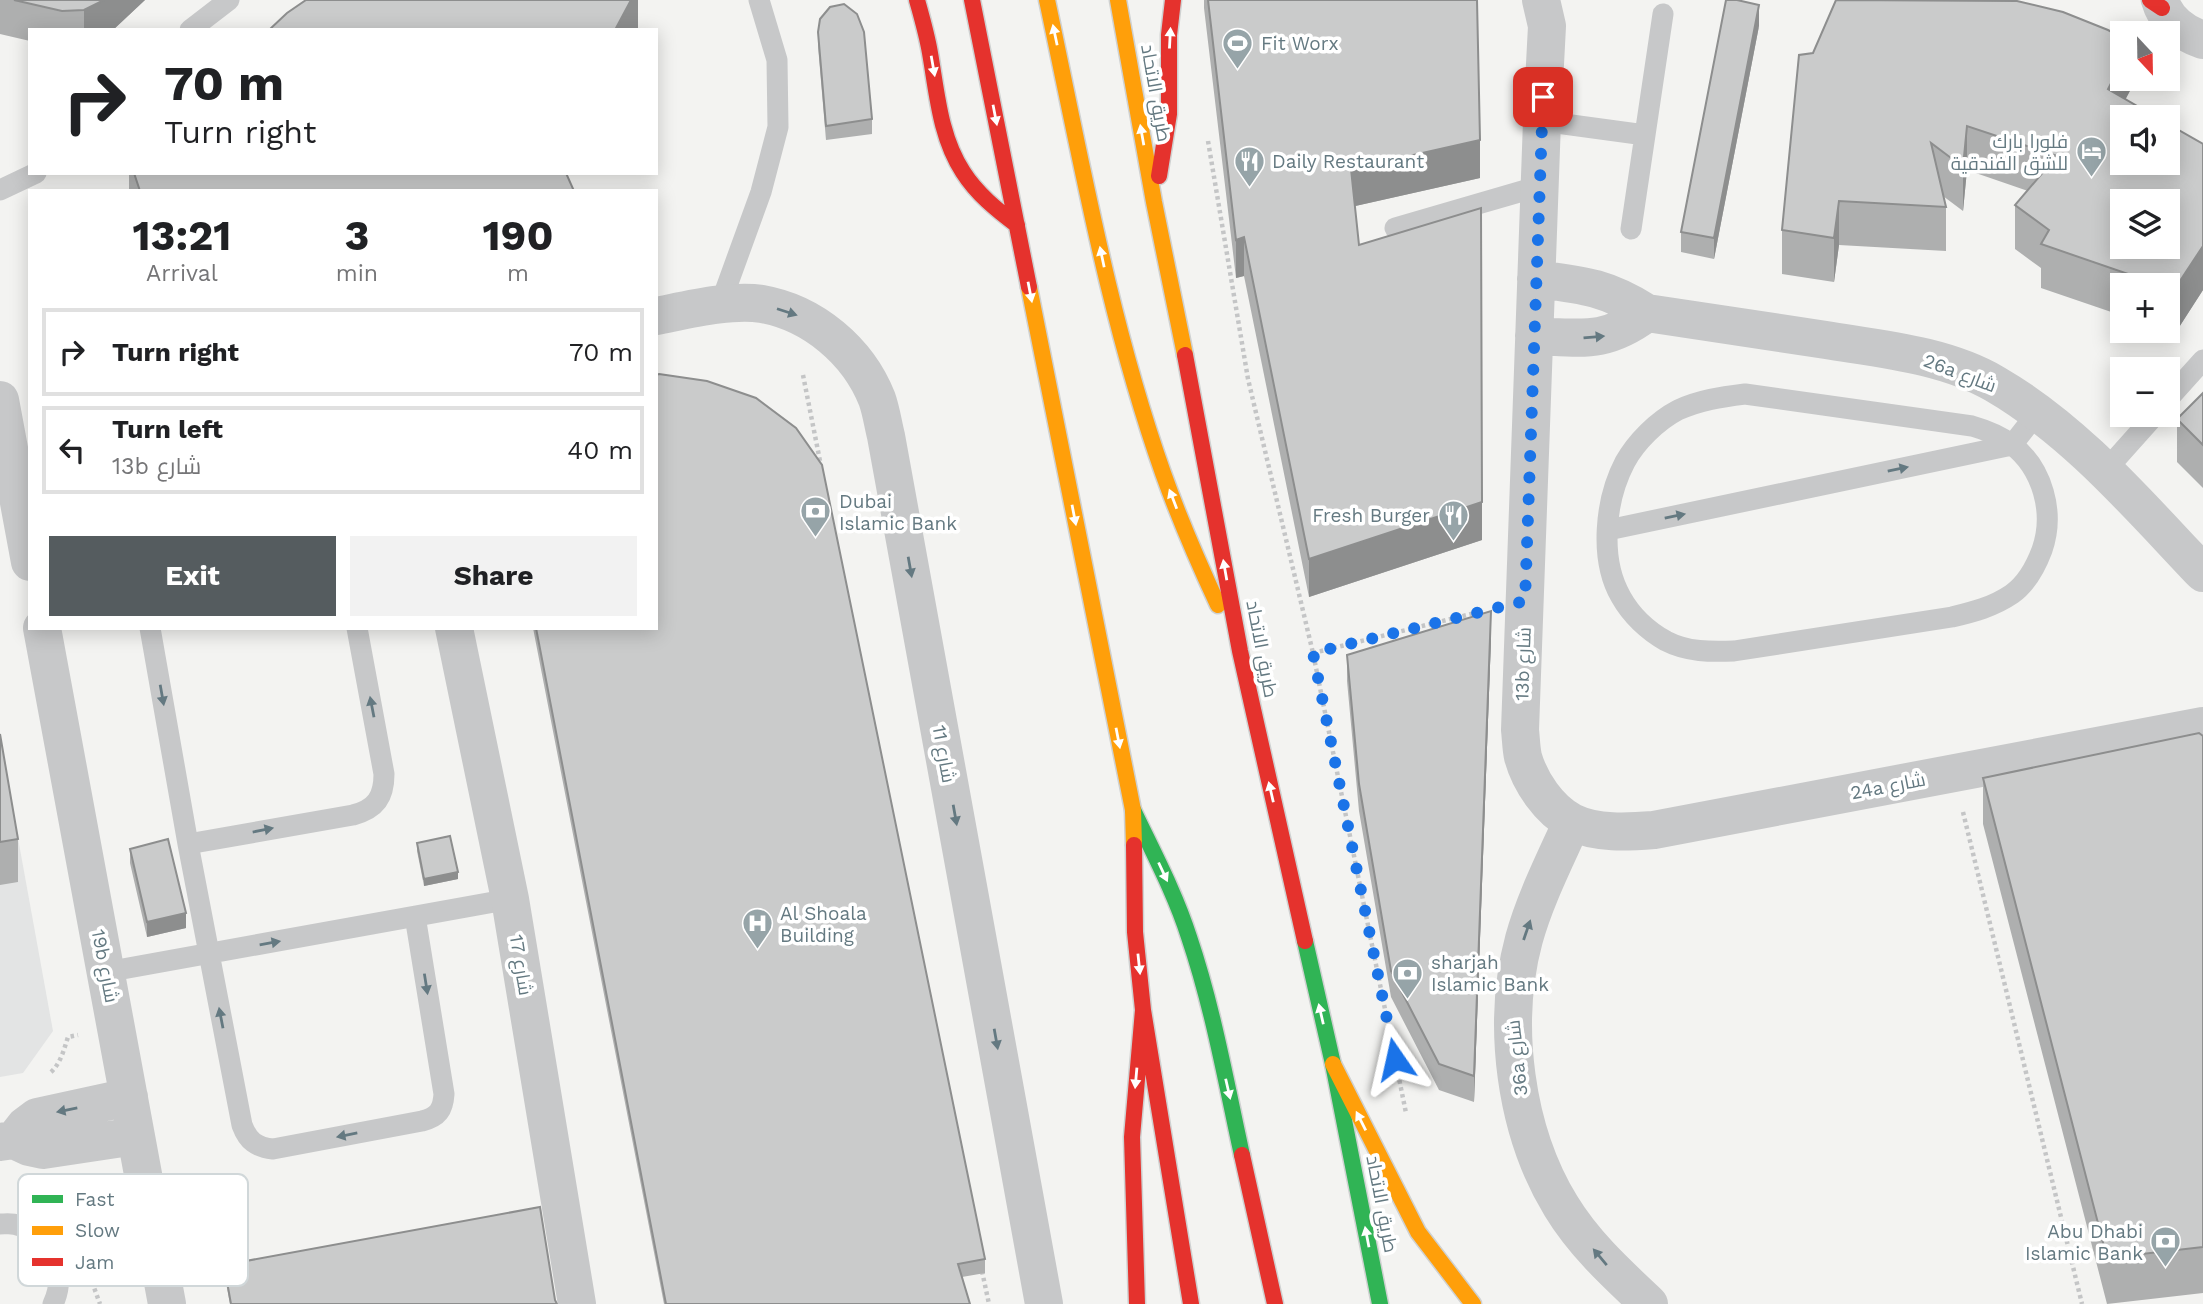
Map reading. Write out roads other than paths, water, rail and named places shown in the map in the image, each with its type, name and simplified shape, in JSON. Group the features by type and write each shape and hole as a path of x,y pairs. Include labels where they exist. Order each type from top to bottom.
{"main road":[{"path":"917,0 927,35 942,120 953,155 973,186 993,207 1017,225"},
{"path":"972,0 1133,810 1136,932 1143,1010 1191,1304"},
{"path":"1047,0 1107,278 1138,394 1156,454 1196,559 1240,651"},
{"name":"طريق الاتحاد","path":"1118,0 1240,651 1333,1064 1380,1304"},
{"path":"1154,202 1164,150 1170,96 1169,42 1173,0"},
{"path":"1133,810 1165,877 1193,950 1208,1003 1275,1304"},
{"path":"1137,1304 1132,1138 1143,1010"},
{"path":"1333,1064 1418,1232 1473,1304"}],"street":[{"path":"2157,3 2173,23 2188,35 2203,40"},
{"name":"13b شارع","path":"1549,9 1539,186 1520,730 1523,757 1534,783 1551,805 1572,822"},
{"name":"26a شارع","path":"1536,279 1603,289 1647,313 1892,350 1945,362 1993,382 2038,412 2105,471 2203,573"},
{"name":"شارع 11","path":"658,316 720,305 761,304 801,316 835,339 860,366 877,400 886,436 1044,1304"},
{"path":"1534,335 1603,337 1627,328 1647,313"},
{"path":"14,423 28,545"},
{"name":"19b شارع","path":"42,630 143,1174"},
{"name":"شارع 17","path":"454,630 510,899 577,1304"},
{"name":"24a شارع","path":"1572,822 1598,829 1627,832 1654,830 2202,728"},
{"name":"36a شارع","path":"1572,822 1547,876 1524,940 1513,1008 1515,1077 1532,1144 1561,1206 1602,1261 1649,1304"},
{"path":"7,1141 37,1117 129,1097"},
{"path":"7,1141 43,1150 136,1136"},
{"name":"19b شارع","path":"164,1286 167,1304"}],"lane":[{"path":"193,28 229,0"},
{"path":"720,305 761,192 778,127 777,60 759,0"},
{"path":"1631,229 1663,14"},
{"path":"1542,121 1645,135"},
{"path":"0,190 32,175"},
{"path":"1395,228 1539,186"},
{"path":"2180,386 2203,360"},
{"path":"1745,394 1972,426 1993,433 2012,444 2034,469 2046,501 2047,535 2036,566 2014,593 1984,609 1952,617 1734,651 1700,652 1667,642 1640,623 1620,596 1609,564 1608,530 1612,495 1626,461 1647,433 1676,411 1709,398 1745,394"},
{"path":"1608,530 2012,444 2038,412"},
{"path":"2105,471 2144,427"},
{"path":"150,630 208,954 242,1125 253,1143 262,1148 273,1149 432,1119 440,1113 444,1094 415,916"},
{"path":"188,845 353,815 367,811 378,802 384,789 384,774 357,630"},
{"path":"106,972 510,899"},
{"path":"0,1224 18,1224"},
{"path":"53,1304 59,1286"}],"place":[{"name":"Fit Worx","path":"1238,70"},
{"name":"فلورا بارك للشق الفندقية","path":"2091,179"},
{"name":"Daily Restaurant","path":"1249,188"},
{"name":"Dubai Islamic Bank","path":"816,539"},
{"name":"Fresh Burger","path":"1453,542"},
{"name":"Al Shoala Building","path":"757,951"},
{"name":"sharjah Islamic Bank","path":"1408,1000"},
{"name":"Abu Dhabi Islamic Bank","path":"2166,1269"}]}
